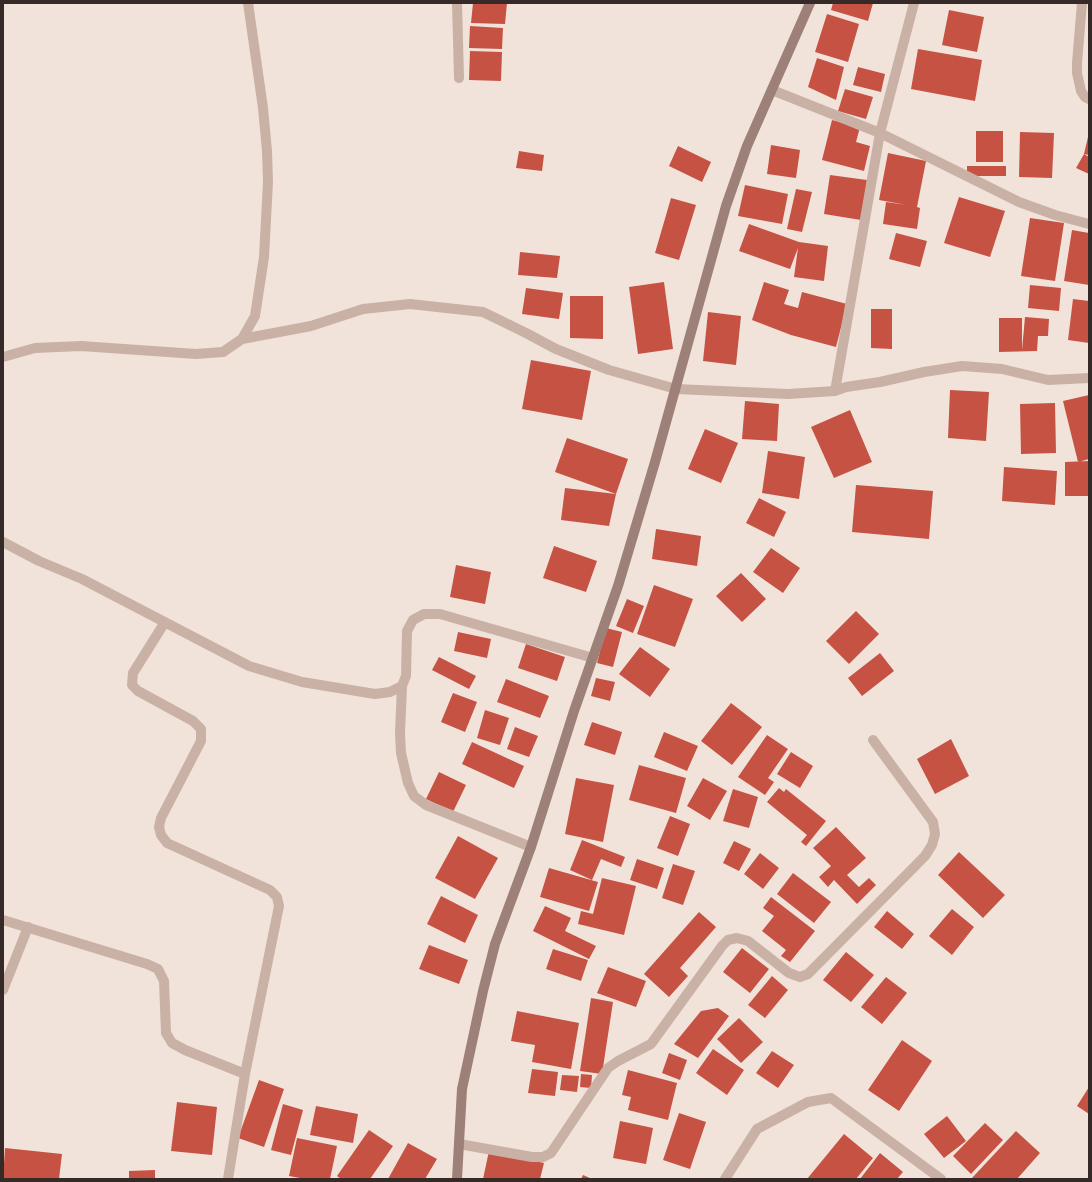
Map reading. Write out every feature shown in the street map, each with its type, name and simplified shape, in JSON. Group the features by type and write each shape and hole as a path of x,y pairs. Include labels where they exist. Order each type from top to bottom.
{"street":[{"path":"242,339 255,316 264,257 268,182 263,108 248,3"},
{"path":"457,3 459,78"},
{"path":"457,1179 462,1089 483,991 495,944 531,847 571,719 594,658 637,522 676,389 726,206 747,146 810,3"},
{"path":"835,391 880,133 914,3"},
{"path":"1082,3 1077,74 1081,91 1085,97 1089,99"},
{"path":"772,90 880,133 1019,202 1055,215 1089,224"},
{"path":"3,357 35,348 81,346 196,354 223,352 242,339 311,326 363,309 410,304 483,312 556,349 609,370 676,389 788,394 835,391 846,387 962,366 1002,369 1048,380 1089,378"},
{"path":"3,542 39,561 82,579 249,666 302,682 374,694 390,692 402,686"},
{"path":"531,847 426,805 414,796 408,783 401,753 400,733 402,686 406,676 407,632 413,620 424,614 440,614 594,658"},
{"path":"165,622 133,674 132,685 138,691 193,721 201,729 201,741 161,818 159,827 161,835 167,842 270,890 278,897 279,906 245,1074 228,1179"},
{"path":"459,1144 532,1157 543,1157 551,1153 608,1068 618,1061 651,1044 722,946 728,940 737,938 748,941 789,973 800,977 808,974 925,856 932,844 935,834 933,822 873,740"},
{"path":"3,920 147,964 158,969 164,980 166,1032 172,1043 185,1050 245,1074"},
{"path":"3,990 28,927"},
{"path":"725,1179 757,1129 808,1102 831,1098 940,1179"}],"building":[{"path":"473,3 507,3 505,24 471,23"},
{"path":"833,3 873,3 868,21 831,10"},
{"path":"949,10 984,17 977,52 942,45"},
{"path":"827,14 859,24 848,62 815,52"},
{"path":"470,26 503,28 502,49 469,48"},
{"path":"918,49 982,60 975,101 911,89"},
{"path":"470,51 502,52 501,81 469,80"},
{"path":"817,58 844,67 836,100 808,87"},
{"path":"858,67 885,74 881,92 853,85"},
{"path":"845,89 873,97 866,119 838,111"},
{"path":"832,120 860,127 856,142 870,146 864,171 822,160"},
{"path":"976,131 1003,131 1003,162 976,162"},
{"path":"1020,132 1054,133 1052,178 1019,177"},
{"path":"1088,137 1089,155 1084,154"},
{"path":"771,145 800,150 796,178 767,174"},
{"path":"678,146 711,162 702,182 669,166"},
{"path":"519,151 544,155 542,171 516,168"},
{"path":"888,153 926,161 917,207 920,208 917,229 883,224 886,202 907,205 879,200"},
{"path":"1084,154 1089,157 1089,174 1076,168"},
{"path":"967,166 1006,166 1006,176 967,176"},
{"path":"830,175 867,180 861,220 824,214"},
{"path":"745,185 788,194 782,224 738,216"},
{"path":"796,189 812,192 802,232 787,229"},
{"path":"959,197 1005,211 990,257 944,243"},
{"path":"671,198 696,205 679,260 655,253"},
{"path":"1030,218 1064,223 1055,281 1021,276"},
{"path":"749,224 799,242 828,246 824,281 794,277 798,248 790,269 739,251"},
{"path":"1072,230 1089,233 1089,285 1064,281"},
{"path":"896,233 927,241 920,267 889,259"},
{"path":"520,252 560,256 557,278 518,275"},
{"path":"664,282 673,349 638,354 629,287"},
{"path":"764,282 789,290 784,304 798,308 802,292 847,304 836,347 791,335 752,320"},
{"path":"1030,285 1061,288 1059,311 1028,308"},
{"path":"526,288 563,293 559,319 522,314"},
{"path":"570,296 603,296 603,339 570,338"},
{"path":"1073,299 1089,301 1089,343 1068,340"},
{"path":"871,309 892,309 892,349 871,348"},
{"path":"708,312 741,316 736,365 703,361"},
{"path":"1025,317 1049,319 1048,336 1038,336 1037,351 999,352 999,318 1022,318 1022,350"},
{"path":"531,360 591,371 582,420 522,409"},
{"path":"950,390 989,392 986,441 948,438"},
{"path":"1089,395 1089,459 1078,462 1063,401"},
{"path":"745,401 779,404 777,441 742,439"},
{"path":"1055,403 1056,453 1021,454 1020,404"},
{"path":"850,410 872,462 834,478 811,427"},
{"path":"705,429 738,443 721,483 688,469"},
{"path":"567,438 628,459 616,494 555,472"},
{"path":"768,451 805,457 799,499 762,493"},
{"path":"1089,461 1089,496 1065,496 1065,462"},
{"path":"1004,467 1057,471 1055,505 1002,501"},
{"path":"856,485 933,491 929,539 852,532"},
{"path":"565,488 616,494 609,526 561,520"},
{"path":"759,498 786,512 774,537 746,523"},
{"path":"656,529 701,536 697,566 652,559"},
{"path":"554,546 597,561 586,592 543,578"},
{"path":"771,548 800,568 783,593 753,572"},
{"path":"456,565 491,572 485,604 450,597"},
{"path":"741,573 766,599 742,622 716,596"},
{"path":"654,585 693,599 675,647 637,634"},
{"path":"627,599 644,606 633,633 616,626"},
{"path":"856,611 879,634 849,664 826,641"},
{"path":"606,628 622,632 613,667 597,663"},
{"path":"458,632 491,639 487,658 454,651"},
{"path":"526,644 565,657 557,681 518,668"},
{"path":"640,647 670,669 650,697 619,674"},
{"path":"880,653 894,671 862,696 848,678"},
{"path":"439,657 476,676 469,689 432,670"},
{"path":"596,678 615,682 610,701 591,696"},
{"path":"506,679 549,696 540,718 497,702"},
{"path":"453,693 477,702 465,732 441,722"},
{"path":"731,703 762,727 732,765 701,741"},
{"path":"485,710 509,718 500,745 477,738"},
{"path":"592,722 622,732 615,755 584,745"},
{"path":"515,727 538,736 529,757 507,749"},
{"path":"664,732 698,746 687,771 654,757"},
{"path":"767,735 788,749 768,778 774,782 765,795 738,777"},
{"path":"951,739 969,776 935,794 917,759"},
{"path":"472,742 524,766 514,788 462,764"},
{"path":"791,752 813,766 800,788 777,774"},
{"path":"639,765 686,778 676,813 629,800"},
{"path":"439,772 466,785 453,812 426,799"},
{"path":"576,778 614,785 603,842 565,834"},
{"path":"703,778 727,791 710,820 687,806"},
{"path":"779,788 784,792 786,789 826,821 806,846 801,842 807,835 767,802"},
{"path":"733,789 758,797 749,828 723,821"},
{"path":"670,816 690,824 678,856 657,848"},
{"path":"836,827 866,858 847,875 859,887 869,878 876,885 857,904 834,880 828,887 819,877 831,866 813,848"},
{"path":"458,836 498,858 475,899 435,878"},
{"path":"582,840 625,857 621,867 601,859 592,880 570,870"},
{"path":"734,841 751,849 739,871 723,863"},
{"path":"959,852 1005,895 983,918 938,875"},
{"path":"760,853 779,868 763,889 744,874"},
{"path":"637,859 664,868 657,889 630,880"},
{"path":"673,864 695,871 683,905 662,898"},
{"path":"549,868 598,882 589,911 540,897"},
{"path":"793,873 831,902 814,923 777,894"},
{"path":"602,878 636,886 624,935 578,924 581,911 593,914"},
{"path":"441,896 478,915 465,943 427,924"},
{"path":"771,897 815,931 790,962 781,956 786,950 762,931 774,916 763,908"},
{"path":"545,906 571,918 565,931 596,946 589,959 533,931"},
{"path":"952,909 974,927 952,955 929,936"},
{"path":"887,911 914,934 902,949 874,927"},
{"path":"699,912 716,927 680,968 688,976 669,997 644,974"},
{"path":"429,945 468,960 459,984 419,969"},
{"path":"742,948 769,969 750,993 723,972"},
{"path":"553,949 588,960 581,981 546,969"},
{"path":"846,952 874,975 851,1002 823,980"},
{"path":"608,967 646,981 636,1007 597,993"},
{"path":"772,976 788,990 765,1018 748,1005"},
{"path":"886,977 907,993 882,1024 861,1007"},
{"path":"591,998 613,1002 602,1074 580,1071"},
{"path":"718,1008 729,1016 698,1058 674,1044 701,1011"},
{"path":"517,1011 579,1023 571,1069 532,1062 535,1045 511,1041"},
{"path":"739,1018 763,1042 741,1063 717,1039"},
{"path":"902,1040 932,1061 899,1111 868,1090"},
{"path":"713,1049 744,1070 727,1095 696,1073"},
{"path":"772,1051 794,1065 778,1088 756,1073"},
{"path":"669,1053 687,1060 680,1080 662,1073"},
{"path":"532,1069 558,1072 555,1096 528,1093"},
{"path":"628,1070 677,1083 668,1120 628,1110 631,1097 622,1095"},
{"path":"581,1074 592,1075 591,1088 580,1087"},
{"path":"562,1075 579,1076 577,1092 560,1090"},
{"path":"259,1080 284,1089 264,1147 238,1138"},
{"path":"1089,1087 1089,1114 1077,1106"},
{"path":"177,1102 217,1107 212,1155 171,1151"},
{"path":"283,1104 303,1110 291,1155 271,1150"},
{"path":"316,1106 358,1114 353,1143 310,1135"},
{"path":"679,1113 706,1122 690,1169 663,1160"},
{"path":"947,1116 966,1141 944,1158 924,1134"},
{"path":"620,1121 653,1128 646,1164 613,1158"},
{"path":"985,1123 1003,1140 971,1174 953,1156"},
{"path":"369,1130 393,1146 370,1179 341,1179 337,1176"},
{"path":"1016,1131 1040,1153 1017,1179 971,1179"},
{"path":"844,1134 873,1158 856,1179 807,1179"},
{"path":"297,1138 337,1146 330,1179 305,1179 289,1176"},
{"path":"408,1143 437,1159 425,1179 388,1179"},
{"path":"5,1148 62,1154 59,1179 3,1179"},
{"path":"489,1151 544,1163 540,1179 483,1179"},
{"path":"880,1153 903,1172 897,1179 860,1179"},
{"path":"155,1170 155,1179 129,1179 129,1171"},
{"path":"583,1175 592,1179 581,1179"}]}
